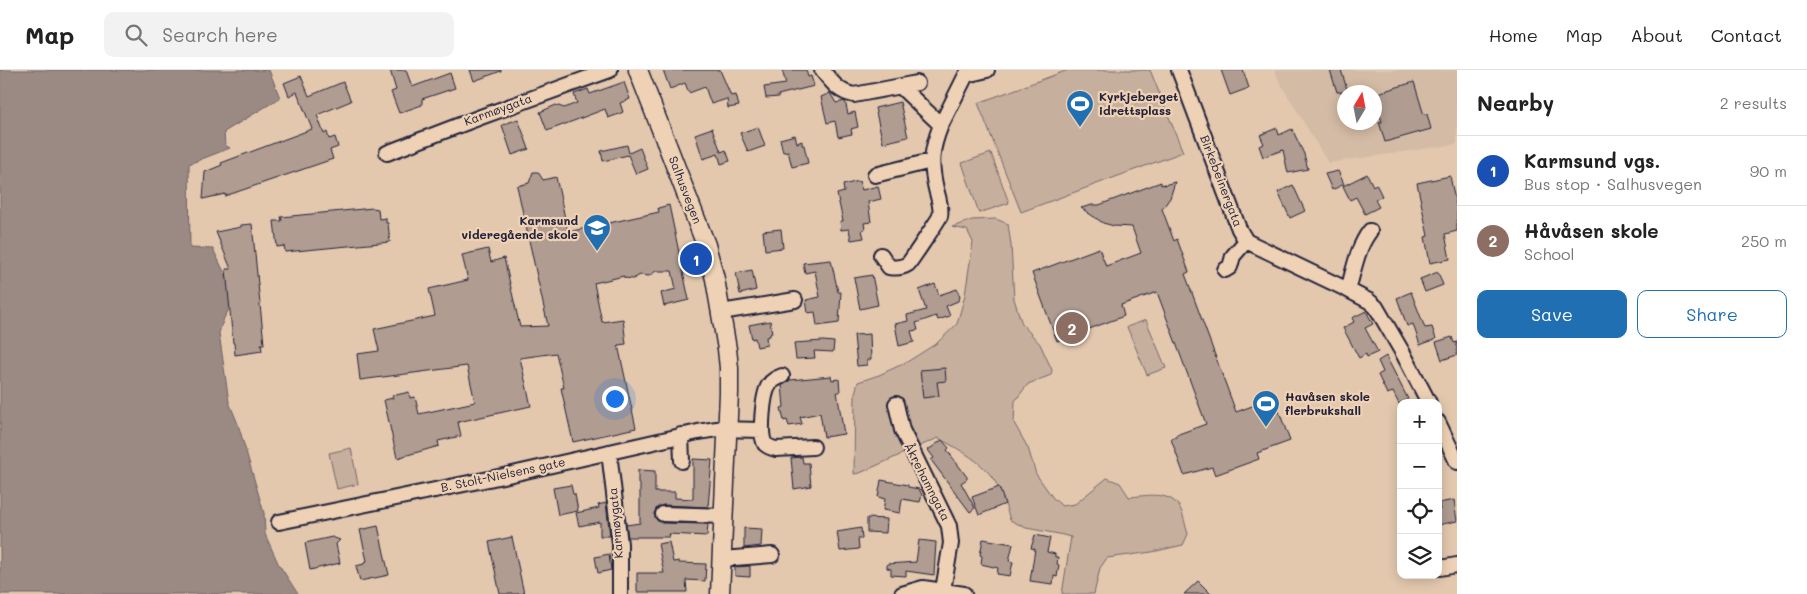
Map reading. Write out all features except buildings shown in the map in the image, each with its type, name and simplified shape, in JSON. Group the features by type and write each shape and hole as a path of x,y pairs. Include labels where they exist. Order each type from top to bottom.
{"main road":[{"name":"Salhusvegen","path":"638,70 706,245 721,312 729,368 720,594"}],"street":[{"name":"Karmøygata","path":"387,152 610,70"},
{"path":"822,70 838,90 854,95 917,83"},
{"path":"881,255 889,267 906,266 911,262 917,249 938,222 940,207 931,161 940,125 965,73 987,70"},
{"name":"Birkebeinergata","path":"1179,70 1239,229 1246,241 1348,290 1376,307 1427,399"},
{"path":"901,87 940,125"},
{"path":"875,175 931,161"},
{"path":"1348,290 1358,252 1363,240 1370,231"},
{"path":"1225,270 1230,267 1233,256 1246,241"},
{"path":"721,312 794,300"},
{"path":"782,376 772,380 768,386 764,404 762,430 765,444 770,448 776,449 813,447"},
{"name":"Åkrehamngata","path":"896,404 902,430 949,526 951,542 943,590"},
{"name":"B. Stolt-Nielsens gate","path":"279,522 508,475 681,435 708,430 728,430"},
{"path":"728,430 762,430"},
{"path":"1442,430 1457,462"},
{"path":"681,435 682,461"},
{"name":"Karmøygata","path":"609,452 620,544 620,594"},
{"path":"664,514 724,516"},
{"path":"722,559 772,555"},
{"path":"1442,568 1457,565"},
{"path":"902,594 923,588 964,594"}],"shaded area":[{"path":"0,70 269,70 280,98 224,132 225,145 230,148 189,164 190,248 213,249 227,278 233,302 224,318 219,333 229,402 238,424 264,513 265,534 278,563 298,594 0,594"},
{"name":"Kyrkjeberget idrettsplass","path":"1068,70 1150,70 1183,152 1021,212 978,103"},
{"path":"1275,70 1457,70 1457,144 1328,163 1278,79"},
{"path":"991,153 1009,203 979,213 962,163"},
{"path":"996,219 1008,224 1014,299 1022,324 1040,344 1052,370 1051,375 1028,384 1015,401 1014,423 1028,448 1036,474 1053,498 1062,506 1075,504 1107,478 1120,483 1129,497 1164,496 1176,502 1183,514 1188,534 1183,545 1152,552 1107,558 1100,568 1094,594 1062,594 1071,537 1026,528 1010,520 998,488 987,471 970,457 938,438 854,474 855,393 858,382 907,362 937,343 957,324 965,295 973,242 967,230 952,227 972,220"},
{"path":"1146,320 1166,368 1147,375 1127,327"},
{"path":"351,448 358,484 337,489 329,453"}],"place":[{"name":"Kyrkjeberget idrettsplass","path":"1080,128"},
{"name":"Karmsund videregående skole","path":"597,252"},
{"name":"Karmsund vgs.","path":"696,259"},
{"name":"Håvåsen skole","path":"1072,328"},
{"name":"Havåsen skole flerbrukshall","path":"1266,428"}]}
